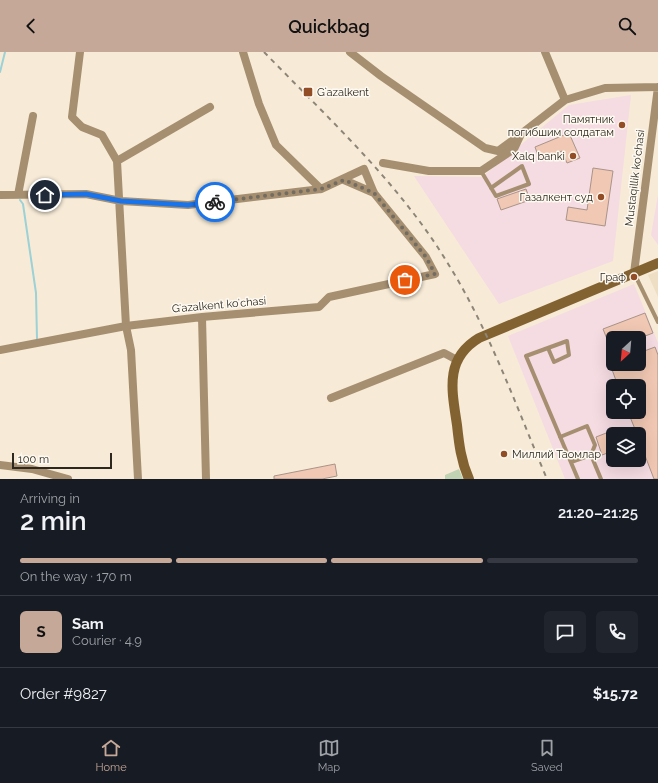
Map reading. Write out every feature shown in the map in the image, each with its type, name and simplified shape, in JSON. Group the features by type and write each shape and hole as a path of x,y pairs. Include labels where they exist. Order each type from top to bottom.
{"main road":[{"path":"469,479 462,463 452,388 453,372 457,360 466,347 479,338 658,263"},
{"path":"460,448 476,479"}],"street":[{"path":"80,52 72,117 82,127 102,135 117,161 121,201 126,326 131,350 138,479"},
{"path":"243,52 259,104 276,145 321,189"},
{"path":"350,52 381,76 485,148 498,151 565,100 606,88 658,87"},
{"path":"545,52 565,100"},
{"name":"Mustaqillik ko'chasi","path":"634,273 658,87"},
{"path":"117,161 210,107"},
{"path":"18,195 33,116"},
{"path":"383,163 429,171 481,171 514,150 521,134"},
{"path":"0,195 86,194 121,201 188,205 321,189 344,180 364,169 374,193"},
{"path":"344,180 374,193"},
{"name":"Gʻazalkent koʻchasi","path":"0,350 126,326 202,317 319,307 329,297 435,274 426,257 374,193"},
{"path":"202,317 206,479"},
{"path":"331,398 444,353 457,360"},
{"path":"0,466 32,469 68,479"}],"lane":[{"path":"481,171 491,188 496,196 529,184 522,166 491,188"},
{"path":"634,273 658,322"},
{"path":"548,348 554,362 569,355 568,341 548,348 526,356 578,479"},
{"path":"560,437 587,426 595,445 591,455 601,479"},
{"path":"571,462 591,455"}],"shaded area":[{"path":"631,95 613,261 499,304 414,176 482,177 569,105"},
{"path":"658,195 658,245 651,235"},
{"path":"658,271 658,297 648,275"},
{"path":"634,284 658,343 658,479 565,479 508,336"}],"green space":[{"path":"459,469 463,479 445,479 445,475"}],"building":[{"path":"569,133 580,158 567,163 562,151 540,161 535,147"},
{"path":"593,168 613,171 605,226 566,220 568,207 587,210"},
{"path":"526,189 530,200 501,210 497,199"},
{"path":"645,313 653,333 646,336 646,331 606,331 606,336 603,329"},
{"path":"655,347 658,355 658,479 654,479 646,458 646,427 634,427 631,419 646,419 646,379 615,379 613,371 646,371 646,350"},
{"path":"606,433 606,454 602,455 596,437"},
{"path":"335,464 337,476 322,479 274,479 274,476"}],"waterway":[{"path":"0,72 5,52"},
{"path":"20,200 23,204 36,293 37,339"}],"railway":[{"path":"264,52 362,152 385,178 428,233 447,262 476,314 501,368 547,479"}],"way so far":[{"path":"215,202 321,189 344,180 374,193 426,257 435,274 405,280"}],"place":[{"name":"Gʻazalkent","path":"308,92"},
{"name":"Памятник погибшим солдатам","path":"622,125"},
{"name":"Xalq banki","path":"573,156"},
{"name":"Газалкент суд","path":"601,197"},
{"name":"Граф","path":"634,277"},
{"name":"Миллий Таомлар","path":"504,454"}],"route":[{"path":"45,195 86,194 121,201 188,205 215,202"}]}
